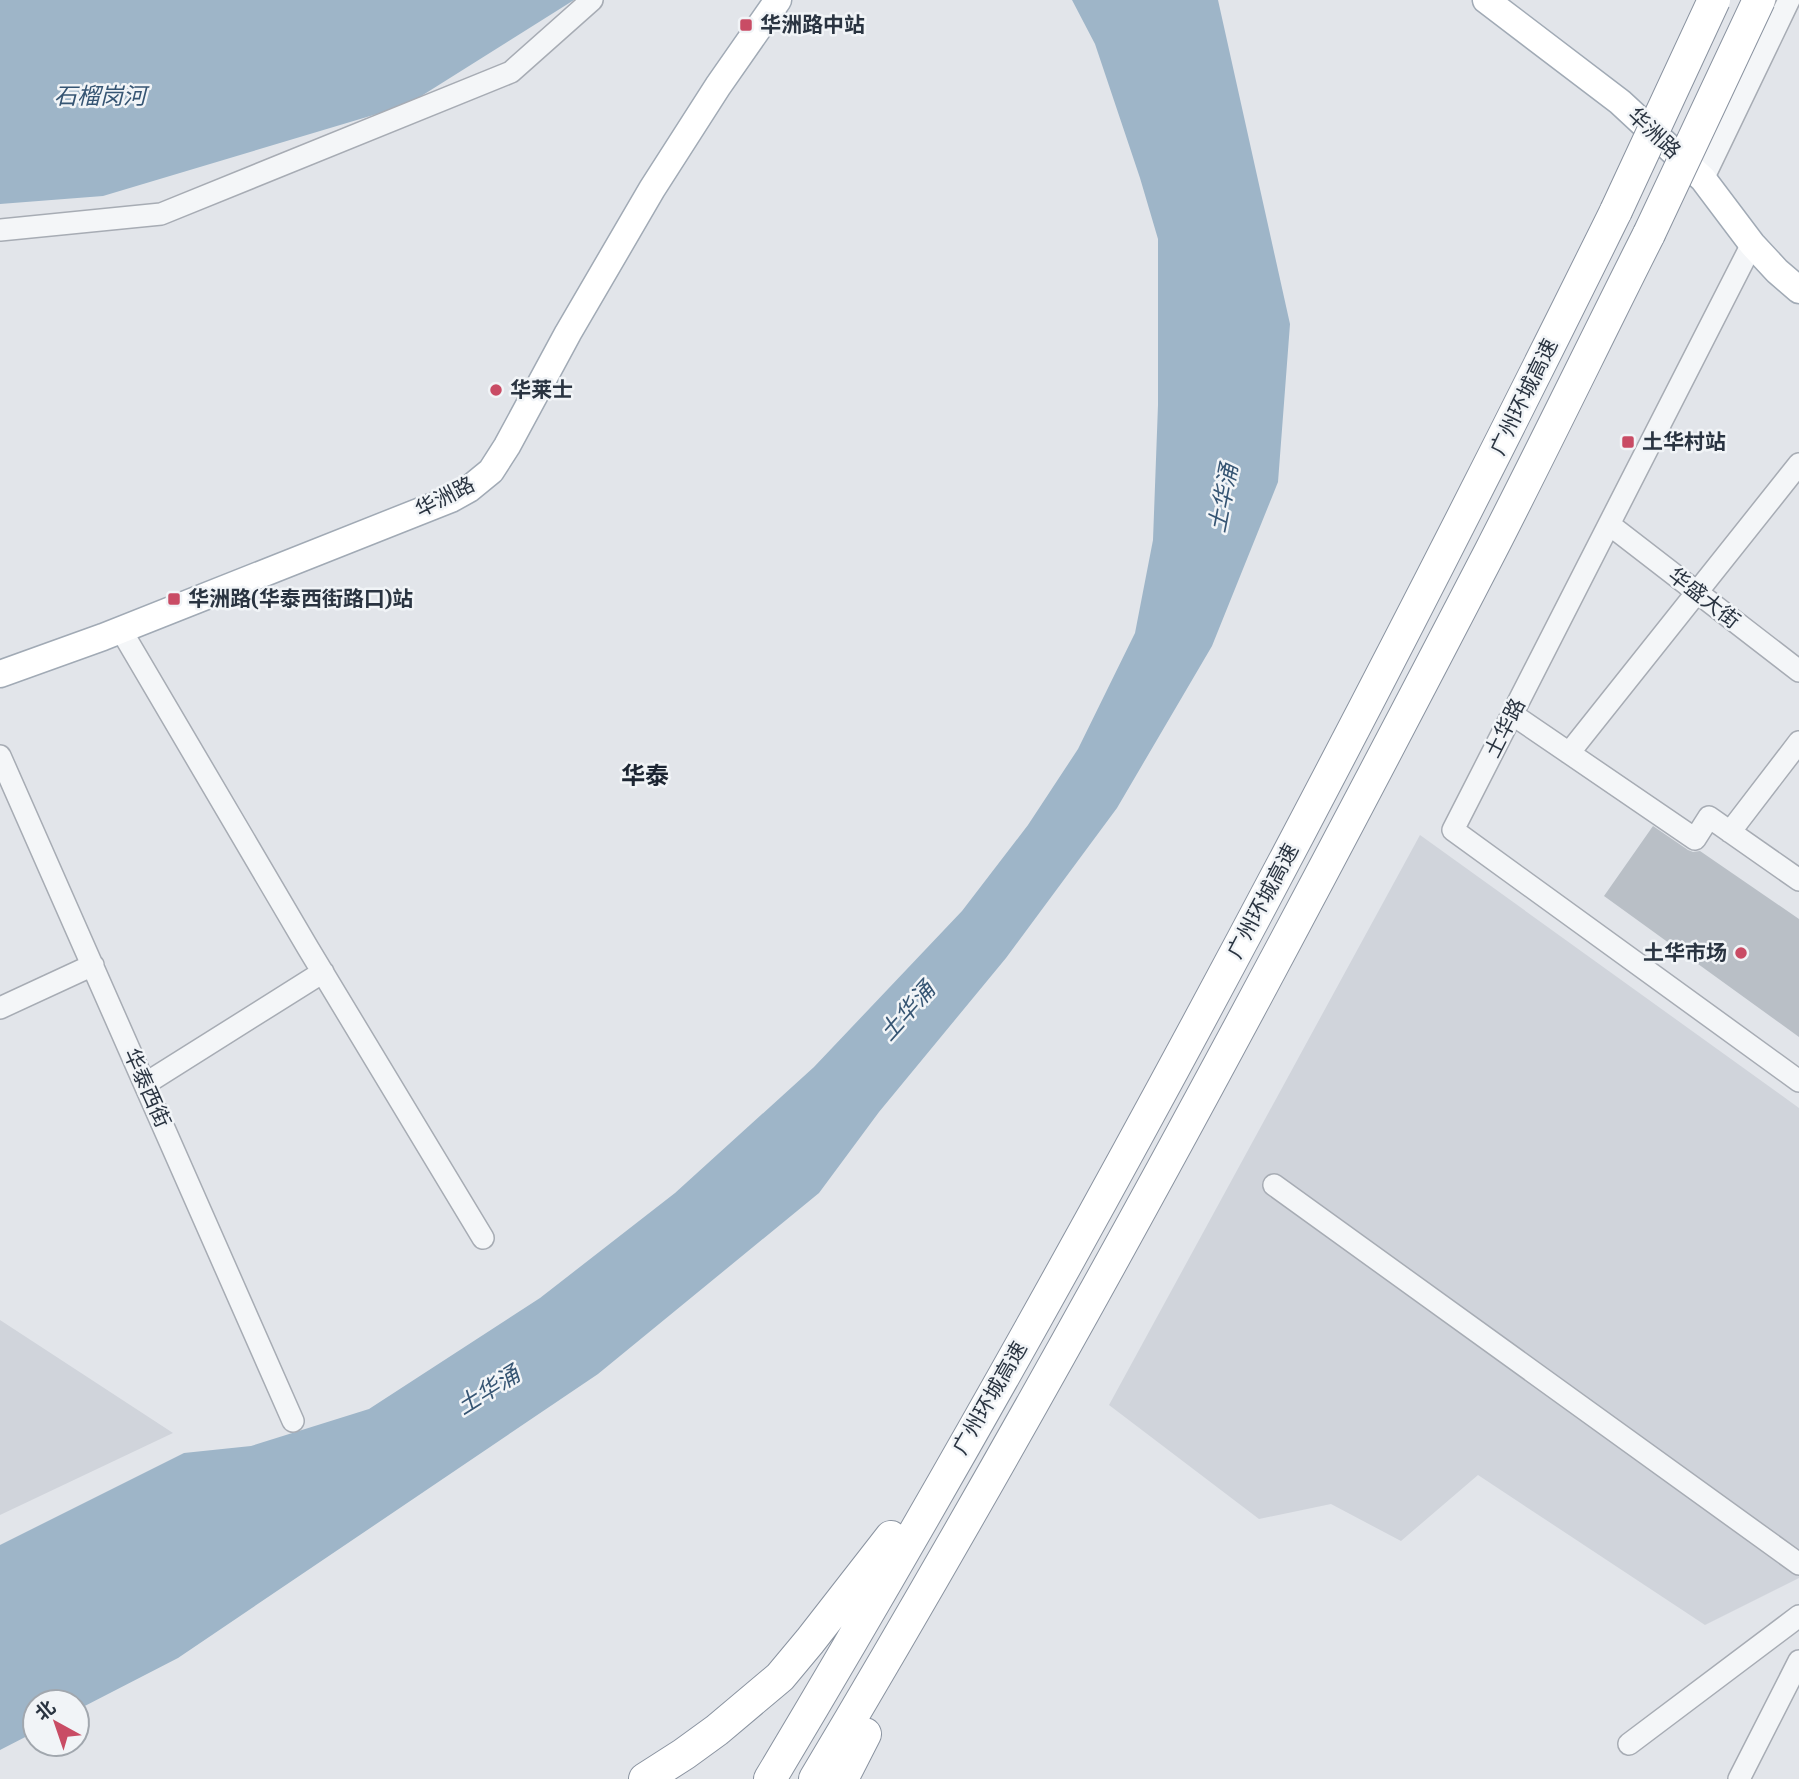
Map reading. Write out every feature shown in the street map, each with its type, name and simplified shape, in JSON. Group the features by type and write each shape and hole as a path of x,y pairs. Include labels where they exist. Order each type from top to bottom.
{"highway":[{"name":"广州环城高速","path":"769,1779 915,1530 1167,1082 1379,682 1508,429 1616,211 1714,0"},
{"name":"广州环城高速","path":"815,1779 1101,1283 1220,1065 1493,546 1649,234 1759,0"},
{"path":"645,1779 749,1705 780,1677 810,1642 938,1471 1059,1277"},
{"path":"842,1779 1101,1283"}],"main road":[{"name":"华洲路","path":"0,674 121,630 451,499 469,489 491,471 652,188 778,0"},
{"name":"华洲路","path":"1486,0 1620,102 1703,179 1752,244 1799,290"}],"street":[{"path":"0,230 161,214 511,72 592,0"},
{"path":"1703,179 1789,0"},
{"name":"土华路","path":"1752,244 1453,830 1799,1080"},
{"path":"1569,752 1799,464"},
{"name":"华盛大街","path":"1610,525 1799,671"},
{"path":"121,630 483,1238"},
{"path":"1512,714 1695,839 1709,817 1799,880"},
{"path":"1730,832 1799,742"},
{"name":"华泰西街","path":"0,756 293,1421"},
{"path":"0,1008 93,965"},
{"path":"145,1084 323,972"},
{"path":"1274,1185 1799,1564"},
{"path":"1629,1744 1799,1616"},
{"path":"1740,1779 1799,1661"}],"shaded area":[{"path":"1420,835 1799,1108 1799,1578 1705,1625 1478,1475 1401,1541 1331,1504 1259,1519 1109,1405"},
{"path":"0,1320 173,1433 0,1515"}],"water":[{"name":"石榴岗河","path":"0,0 574,0 407,105 103,196 0,204"},
{"name":"土华涌","path":"1072,0 1218,0 1290,324 1278,482 1212,646 1117,808 1006,958 879,1112 819,1193 598,1374 178,1658 91,1703 91,1688 21,1688 21,1739 0,1750 0,1545 184,1453 251,1446 369,1409 540,1298 675,1193 814,1067 962,911 1028,825 1078,749 1135,633 1153,540 1158,405 1158,239 1095,44"}],"building":[{"name":"土华市场","path":"1653,826 1688,850 1700,851 1799,919 1799,1037 1604,896"}],"place":[{"name":"华洲路中站","path":"746,25"},
{"name":"华莱士","path":"496,390"},
{"name":"土华村站","path":"1628,442"},
{"name":"华洲路(华泰西街路口)站","path":"174,599"},
{"name":"土华市场","path":"1741,953"}],"district":[{"name":"华泰","path":"645,776"}]}
